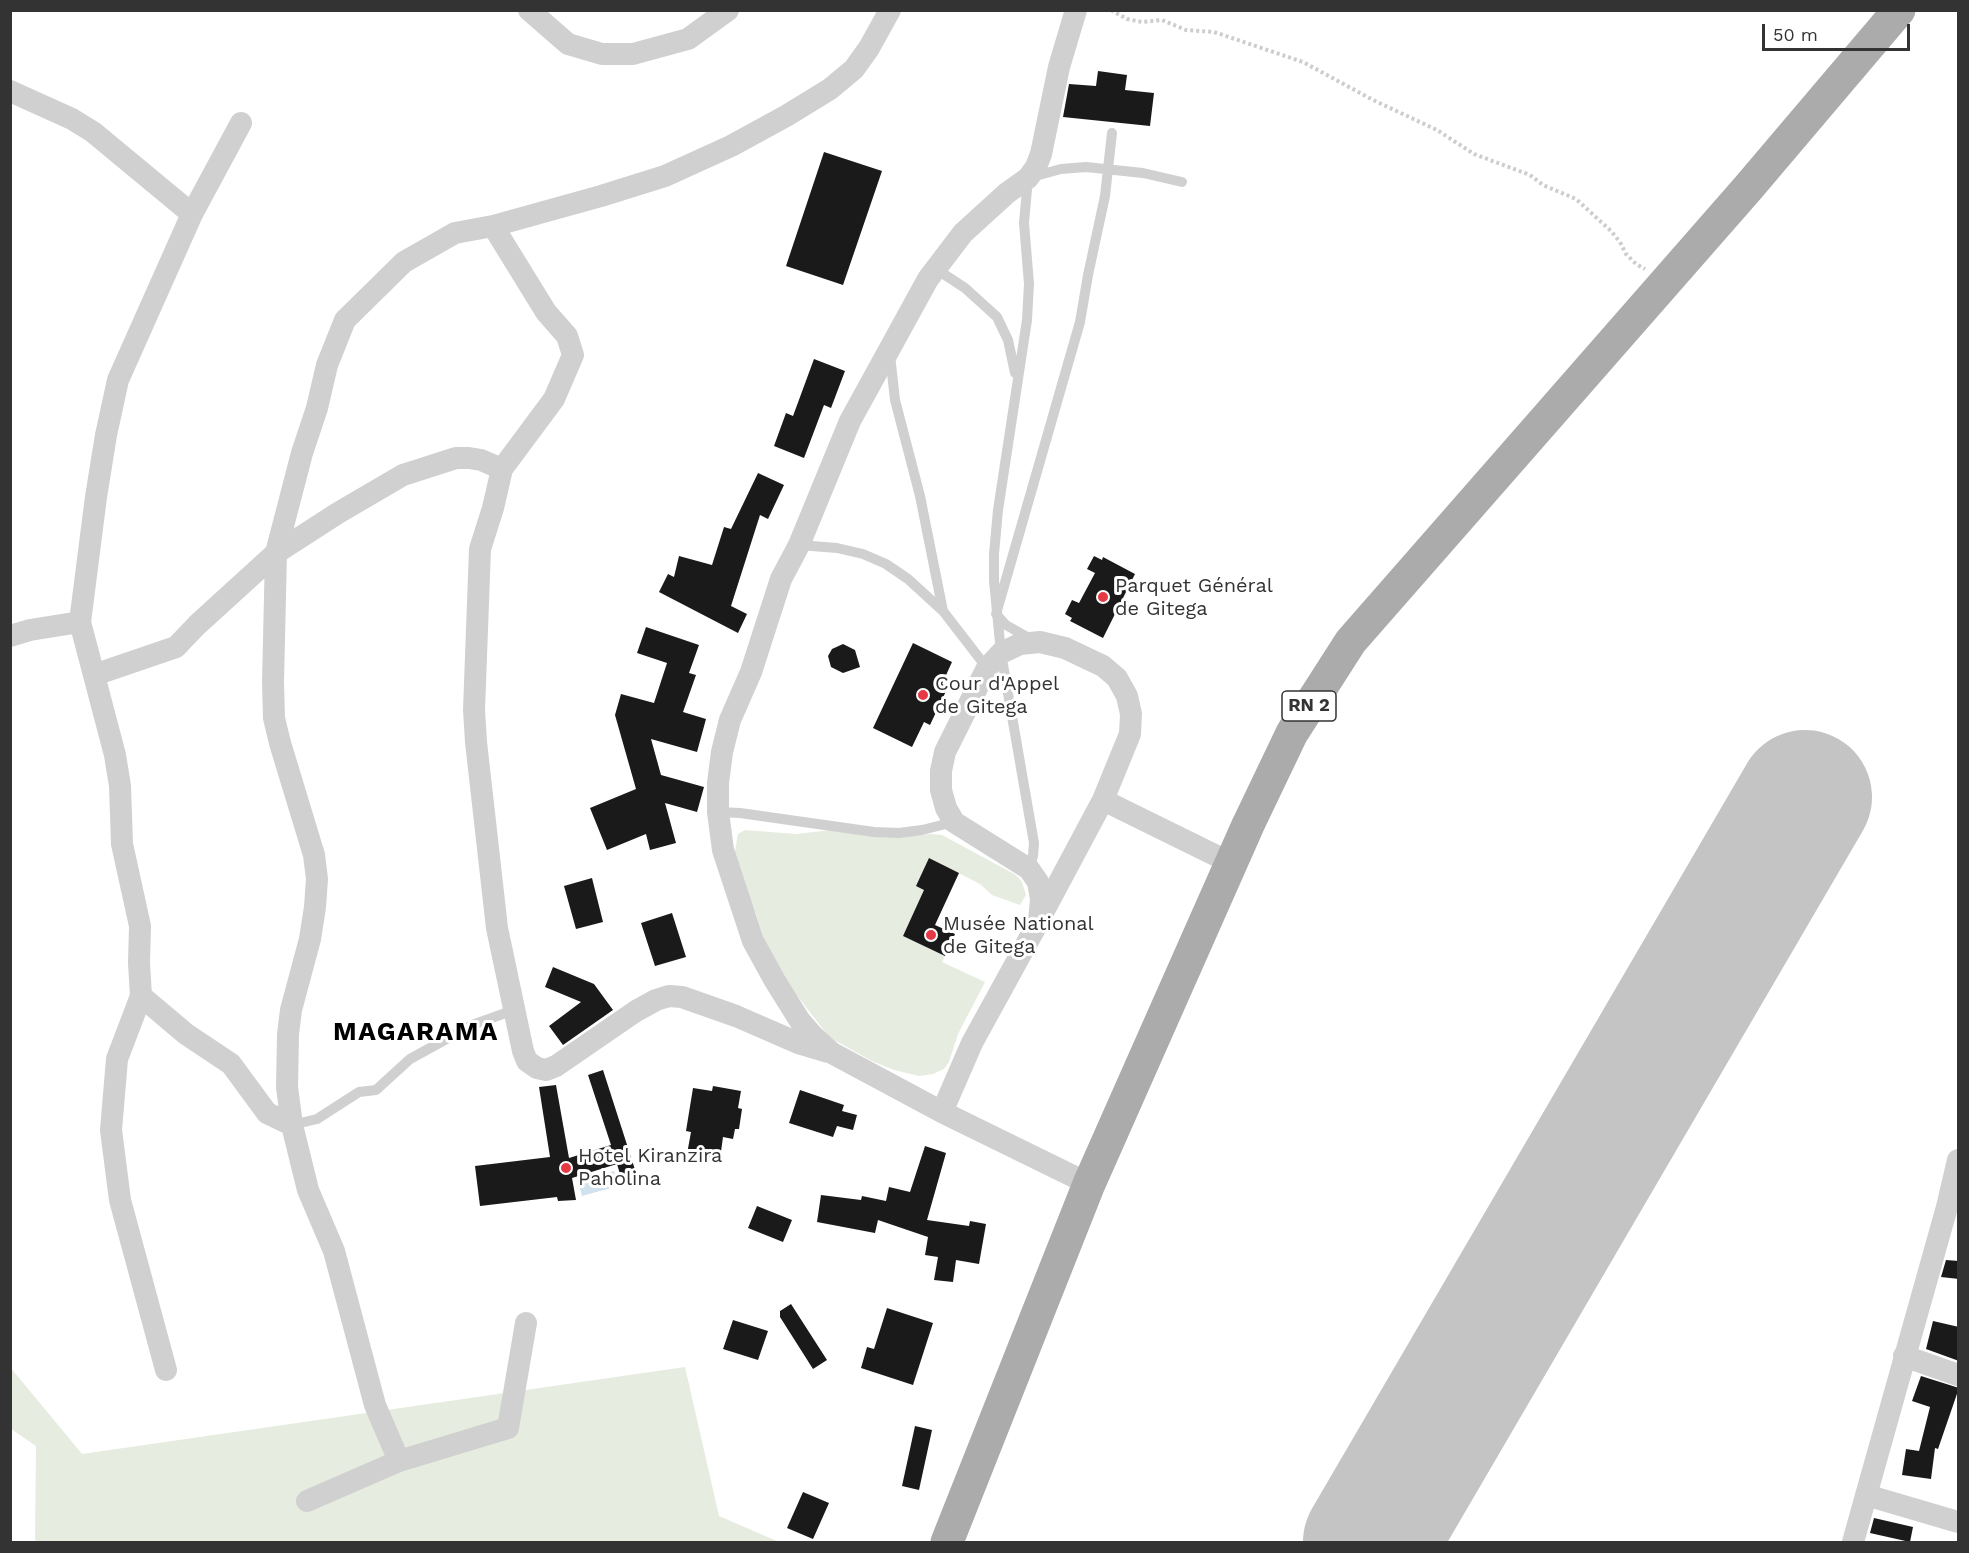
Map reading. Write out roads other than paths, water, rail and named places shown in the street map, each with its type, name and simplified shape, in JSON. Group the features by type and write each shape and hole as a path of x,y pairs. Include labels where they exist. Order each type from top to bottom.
{"main road":[{"name":"RN 2","path":"947,1542 1089,1184 1231,863 1292,733 1351,641 1748,188 1899,10"}],"street":[{"path":"529,10 568,44 602,54 633,54 688,39 728,10"},
{"path":"399,1461 375,1405 334,1251 308,1190 292,1125 287,1087 291,1010 310,939 317,879 314,855 274,718 276,553 327,365 345,320 404,262 455,233 493,226 665,176 731,146 786,116 830,88 854,69 869,48 890,10"},
{"path":"832,1053 800,1021 775,981 753,940 723,850 718,812 719,773 730,720 751,672 782,579 799,545 849,421 928,279 963,233 1007,193 1028,178 1041,154 1059,67 1076,10"},
{"path":"10,92 72,119 93,132 192,214"},
{"path":"166,1371 120,1200 111,1130 117,1059 141,996 140,926 122,844 120,786 115,755 80,622 99,476 118,380 192,214 241,123"},
{"path":"493,226 546,312 567,336 573,355 554,399 502,469 480,549 474,710 497,928 527,1061 537,1068 546,1070 556,1066 636,1011 656,1000 669,996 682,997 736,1016 798,1043 832,1053 942,1113 1089,1184"},
{"path":"94,675 176,647 276,553 403,475 456,458 481,460 502,469"},
{"path":"10,636 30,630 80,622"},
{"path":"942,1113 972,1043 1039,921 1103,800 1130,734 1131,714 1127,696 1117,678 1103,666 1065,648 1040,642 1020,644 994,660 945,752 941,771 941,790 946,808 954,822 1029,868 1038,882 1041,899 1039,921"},
{"path":"1103,800 1231,863"},
{"path":"141,996 186,1034 231,1064 267,1113 292,1125"},
{"path":"1852,1542 1904,1356 1953,1208 1959,1160"},
{"path":"307,1501 399,1461 508,1428 526,1323"},
{"path":"1904,1356 1959,1375"},
{"path":"1866,1495 1959,1522"}],"lane":[{"path":"996,614 1080,322 1105,196 1112,133"},
{"path":"1029,868 1034,843 994,660 996,614 994,554 998,510 1027,320 1024,223 1028,178 1061,169 1086,167 1143,173 1182,182"},
{"path":"936,269 965,288 997,317 1008,340 1017,387"},
{"path":"889,349 895,400 920,496 943,612"},
{"path":"799,545 837,548 863,554 886,564 908,579 994,660"},
{"path":"996,614 1019,634 1040,642"},
{"path":"718,812 899,833 954,822"},
{"path":"292,1125 317,1119 359,1092 376,1090 410,1059 472,1025 514,1010"}],"water":[{"path":"614,1171 618,1186 582,1196 578,1181"}],"place":[{"name":"Parquet Général de Gitega","path":"1103,597"},
{"name":"Cour d'Appel de Gitega","path":"923,695"},
{"name":"Musée National de Gitega","path":"931,935"},
{"name":"Hotel Kiranzira Paholina","path":"566,1168"}],"district":[{"name":"MAGARAMA","path":"416,1032"}]}
